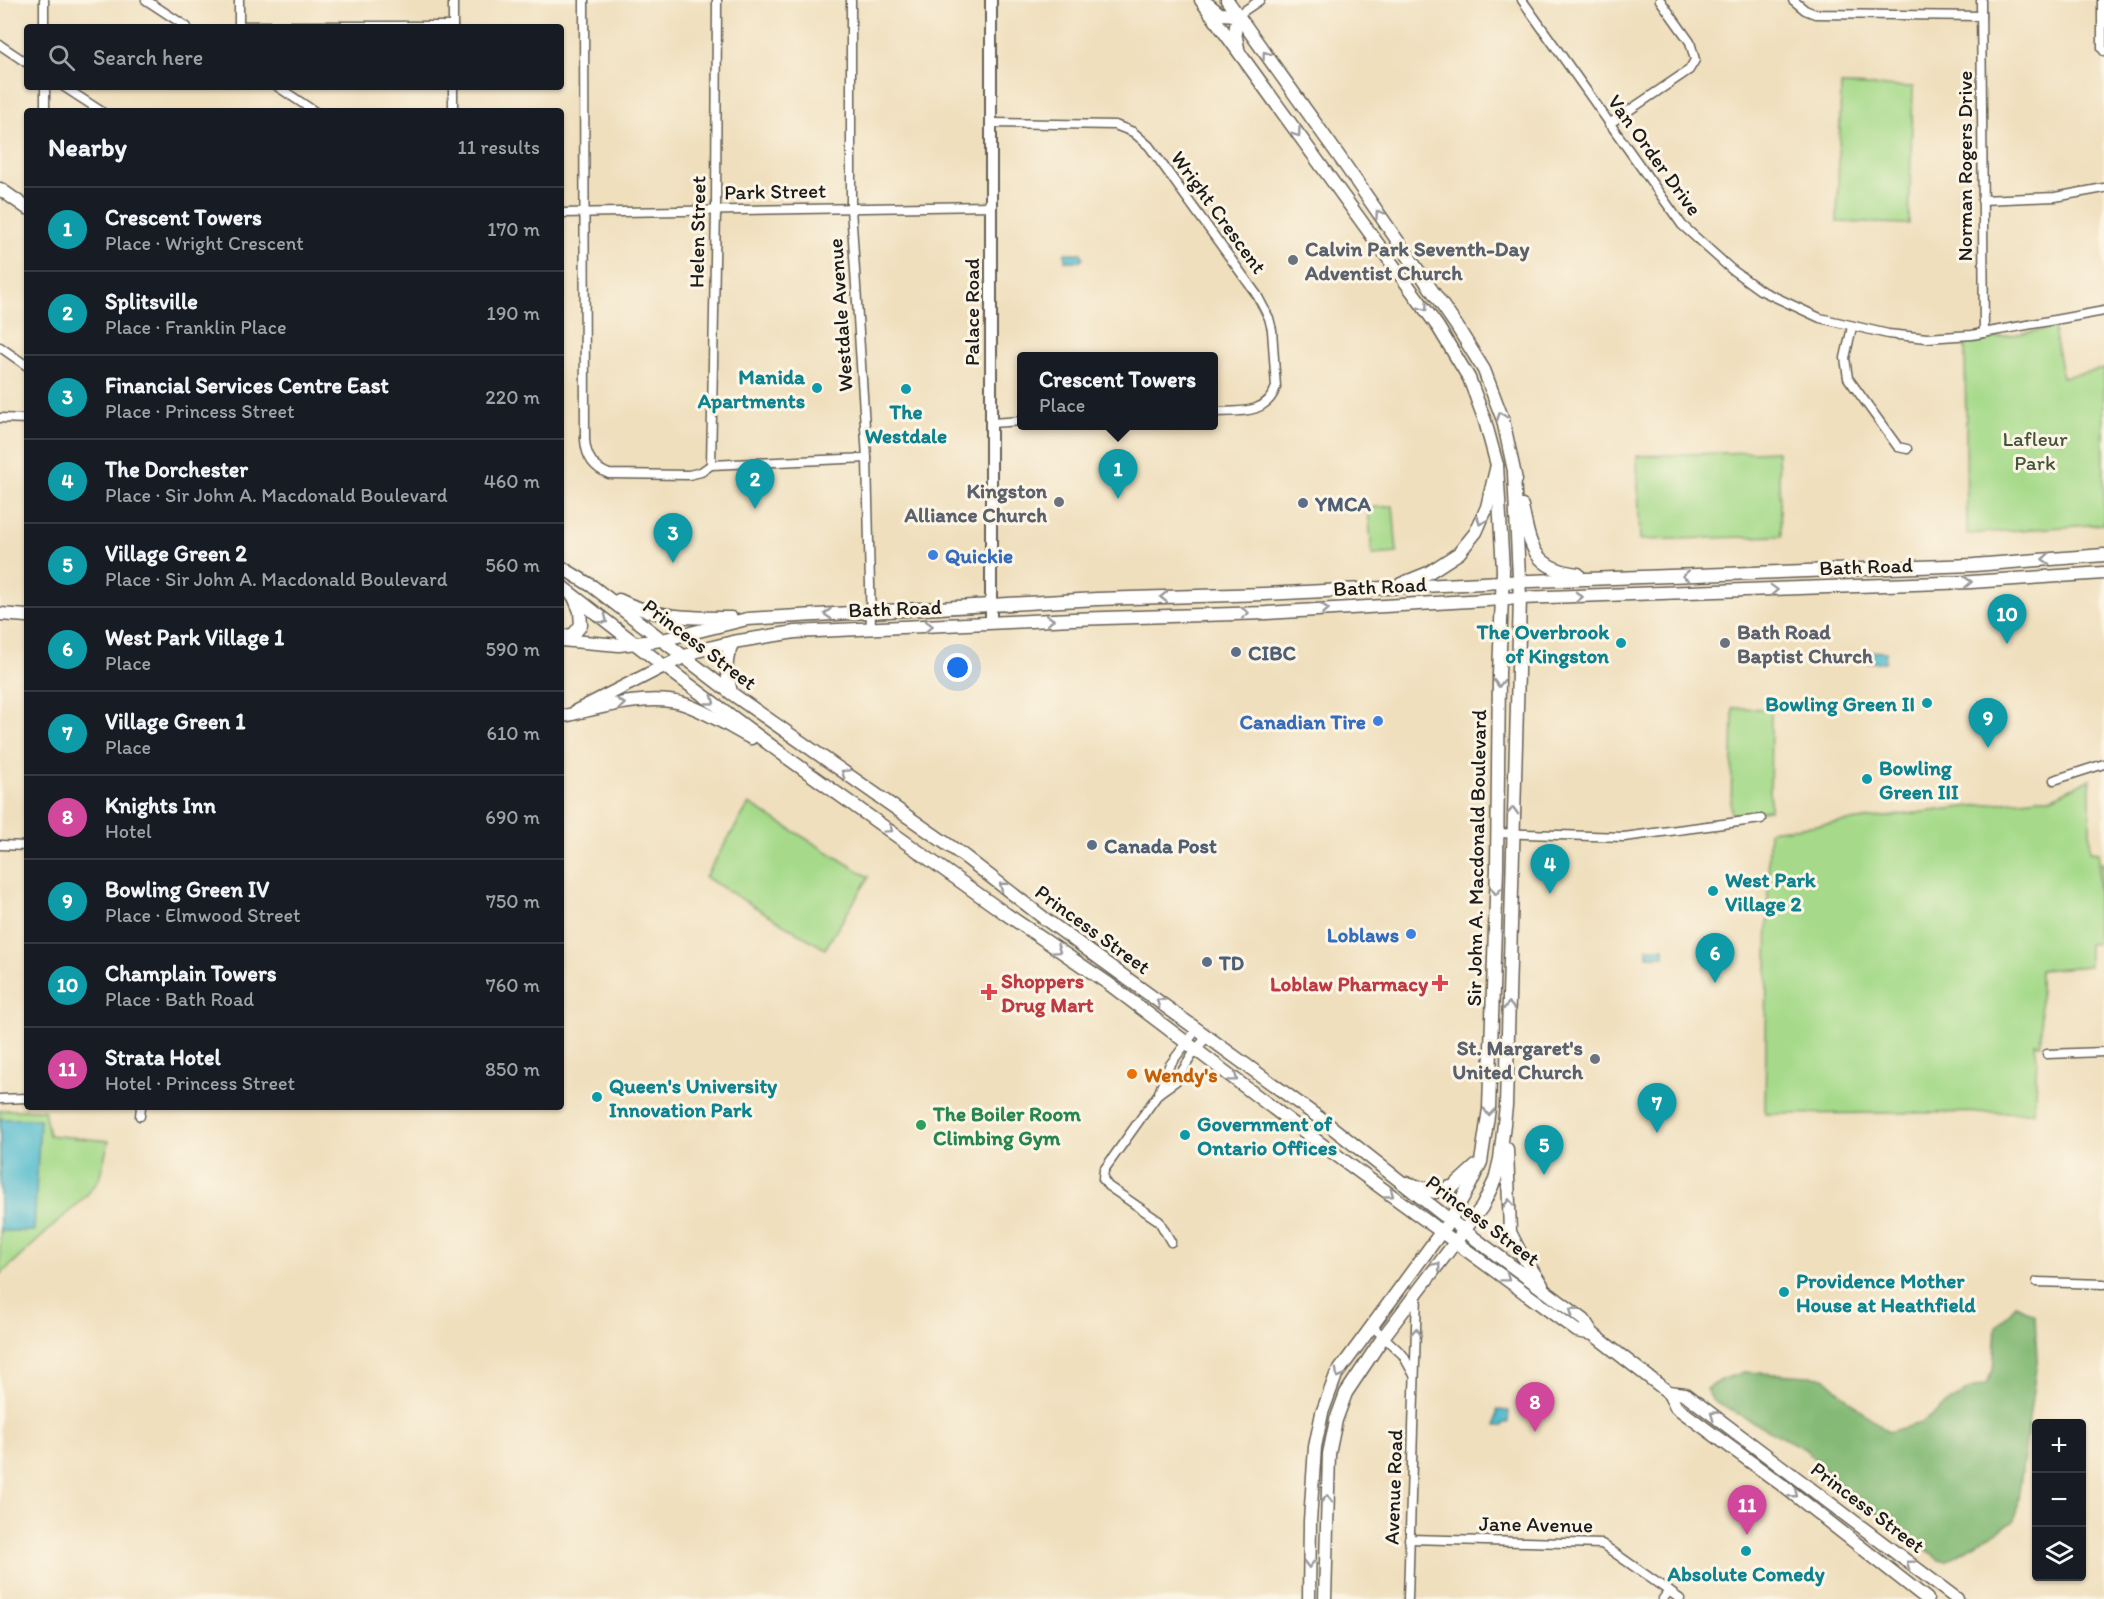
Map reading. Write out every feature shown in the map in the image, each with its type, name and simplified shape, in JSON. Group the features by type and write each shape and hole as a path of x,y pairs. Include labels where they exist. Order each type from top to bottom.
{"main road":[{"path":"1202,0 1220,14 1238,15"},
{"name":"Sir John A. Macdonald Boulevard","path":"1202,0 1438,327 1469,378 1497,465 1503,570 1489,1109 1481,1162 1450,1220 1336,1376 1322,1413 1315,1447 1310,1521 1309,1599"},
{"path":"1227,0 1336,152 1456,325 1484,370 1503,420 1528,536 1534,552 1544,563 1563,573 1618,579"},
{"path":"1238,15 1235,32 1238,52"},
{"path":"0,189 24,206"},
{"path":"1392,587 1428,573 1459,553 1476,532 1487,507 1497,465"},
{"name":"Sir John A. Macdonald Boulevard","path":"1324,1599 1329,1454 1336,1420 1346,1393 1417,1289 1457,1242 1482,1207 1495,1180 1500,1159 1506,1106 1520,598 1514,472"},
{"name":"Bath Road","path":"564,639 619,645 635,644 662,640 747,618 991,604 1974,565 2104,555"},
{"name":"Princess Street","path":"564,569 592,586 731,693 964,856 1045,918 1329,1125 1450,1220 1584,1320 1593,1334 1668,1392 1676,1407 1747,1458 1927,1599"},
{"name":"Bath Road","path":"564,716 697,651 733,642 795,632 1266,613 1520,598 1971,582 2104,573"},
{"path":"592,586 643,611 691,618 747,618"},
{"name":"Princess Street","path":"564,588 789,759 1192,1046 1577,1331 1593,1334"},
{"path":"564,638 574,634 581,626 580,611 573,596"},
{"path":"0,614 24,616"},
{"path":"731,693 725,664 726,655 733,642"},
{"path":"564,717 619,703 671,701 697,709 789,759"},
{"path":"1506,1106 1510,1232 1520,1252 1548,1293"},
{"path":"1401,1182 1435,1192 1454,1186 1481,1162"},
{"name":"Princess Street","path":"1668,1392 1685,1394 1957,1599"},
{"path":"1747,1458 1756,1446"}],"street":[{"path":"44,0 44,24"},
{"path":"146,0 182,24"},
{"path":"239,0 239,24"},
{"path":"453,0 453,24"},
{"path":"584,0 585,445 592,463 602,471 623,475 688,476 701,472 711,465 867,458"},
{"name":"Helen Street","path":"711,465 717,0"},
{"name":"Westdale Avenue","path":"850,0 851,208 867,458 871,628"},
{"name":"Palace Road","path":"990,0 991,623"},
{"path":"1238,15 1260,0"},
{"name":"Van Order Drive","path":"1522,0 1682,225 1731,269 1760,290 1820,318 1851,327 1927,338 1984,333 2104,311"},
{"path":"1609,124 1689,70 1695,60 1690,42 1660,0"},
{"path":"1792,0 1815,14 1981,16"},
{"name":"Norman Rogers Drive","path":"1981,0 1984,333"},
{"path":"2102,0 2102,48 2104,51"},
{"path":"0,45 24,61"},
{"path":"45,90 45,108"},
{"path":"69,90 96,108"},
{"path":"282,90 310,108"},
{"path":"453,90 453,108"},
{"name":"Wright Crescent","path":"991,123 1114,125 1133,132 1155,154 1257,295 1269,318 1272,330 1276,387 1274,395 1265,405 1257,409 1218,412"},
{"path":"1982,200 2055,197 2104,188"},
{"name":"Park Street","path":"564,213 990,206"},
{"path":"1851,327 1845,358 1848,378 1898,447 1907,449"},
{"path":"0,347 24,364"},
{"path":"0,418 24,419"},
{"path":"991,423 1017,421"},
{"path":"2054,780 2104,764"},
{"path":"1496,833 1624,837 1761,819"},
{"path":"0,845 24,846"},
{"path":"1171,1242 1159,1221 1108,1186 1103,1179 1104,1170 1159,1093 1169,1066 1192,1046 1203,1032"},
{"path":"1159,1093 1176,1081 1192,1046"},
{"path":"2047,1054 2104,1052"},
{"path":"0,1099 24,1098"},
{"path":"2037,1282 2104,1284"},
{"name":"Avenue Road","path":"1408,1599 1417,1289"},
{"path":"1372,1326 1403,1355 1414,1375"},
{"name":"Jane Avenue","path":"1409,1539 1602,1544 1680,1599"},
{"path":"1663,1599 1669,1591"}],"green space":[{"path":"1841,85 1913,87 1909,224 1837,222"},
{"name":"Lafleur Park","path":"2054,328 2062,377 2104,369 2104,524 1967,534 1965,343"},
{"path":"1778,451 1781,536 1640,540 1637,456"},
{"path":"1393,506 1397,553 1372,555 1368,508"},
{"path":"1733,708 1771,709 1770,810 1731,814"},
{"path":"2090,779 2090,851 2099,852 2096,944 2089,944 2089,966 2040,970 2041,1044 2035,1043 2037,1059 2034,1112 1765,1114 1769,831 2051,798"},
{"path":"749,804 869,877 825,949 705,877"},
{"path":"2101,863 2104,863 2104,907 2099,906"},
{"path":"0,1110 44,1110 49,1135 109,1141 99,1179 86,1196 0,1275"},
{"path":"2016,1305 2035,1315 2037,1361 2015,1521 1948,1560 1939,1560 1838,1483 1805,1449 1713,1401 1706,1389 1723,1379 1744,1372 1824,1377 1888,1432 1921,1423 1965,1391 1986,1384 1993,1370 1996,1327"}],"water":[{"path":"1065,253 1081,253 1083,258 1081,261 1065,261"},
{"path":"1866,651 1886,652 1885,662 1865,662"},
{"path":"1647,948 1664,948 1664,956 1647,956"},
{"path":"0,1119 40,1119 34,1231 0,1231"},
{"path":"1497,1410 1509,1411 1508,1423 1504,1423 1503,1426 1496,1426"}],"place":[{"name":"Calvin Park Seventh-Day Adventist Church","path":"1293,260"},
{"name":"Manida Apartments","path":"817,388"},
{"name":"The Westdale","path":"906,389"},
{"name":"Crescent Towers","path":"1118,499"},
{"name":"Kingston Alliance Church","path":"1059,502"},
{"name":"YMCA","path":"1303,503"},
{"name":"Splitsville","path":"755,509"},
{"name":"Quickie","path":"933,555"},
{"name":"Financial Services Centre East","path":"673,563"},
{"name":"The Overbrook of Kingston","path":"1621,643"},
{"name":"Bath Road Baptist Church","path":"1725,643"},
{"name":"Champlain Towers","path":"2007,644"},
{"name":"CIBC","path":"1236,652"},
{"name":"Bowling Green II","path":"1927,703"},
{"name":"Canadian Tire","path":"1378,721"},
{"name":"Bowling Green IV","path":"1988,748"},
{"name":"Bowling Green III","path":"1867,779"},
{"name":"Canada Post","path":"1092,845"},
{"name":"West Park Village 2","path":"1713,891"},
{"name":"The Dorchester","path":"1550,894"},
{"name":"Loblaws","path":"1411,934"},
{"name":"TD","path":"1207,962"},
{"name":"Loblaw Pharmacy","path":"1440,983"},
{"name":"West Park Village 1","path":"1715,983"},
{"name":"Shoppers Drug Mart","path":"989,992"},
{"name":"St. Margaret's United Church","path":"1595,1059"},
{"name":"Wendy's","path":"1132,1074"},
{"name":"Queen's University Innovation Park","path":"597,1097"},
{"name":"The Boiler Room Climbing Gym","path":"921,1125"},
{"name":"Village Green 1","path":"1657,1133"},
{"name":"Government of Ontario Offices","path":"1185,1135"},
{"name":"Village Green 2","path":"1544,1175"},
{"name":"Providence Mother House at Heathfield","path":"1784,1292"},
{"name":"Knights Inn","path":"1535,1432"},
{"name":"Strata Hotel","path":"1747,1535"},
{"name":"Absolute Comedy","path":"1746,1551"}]}
